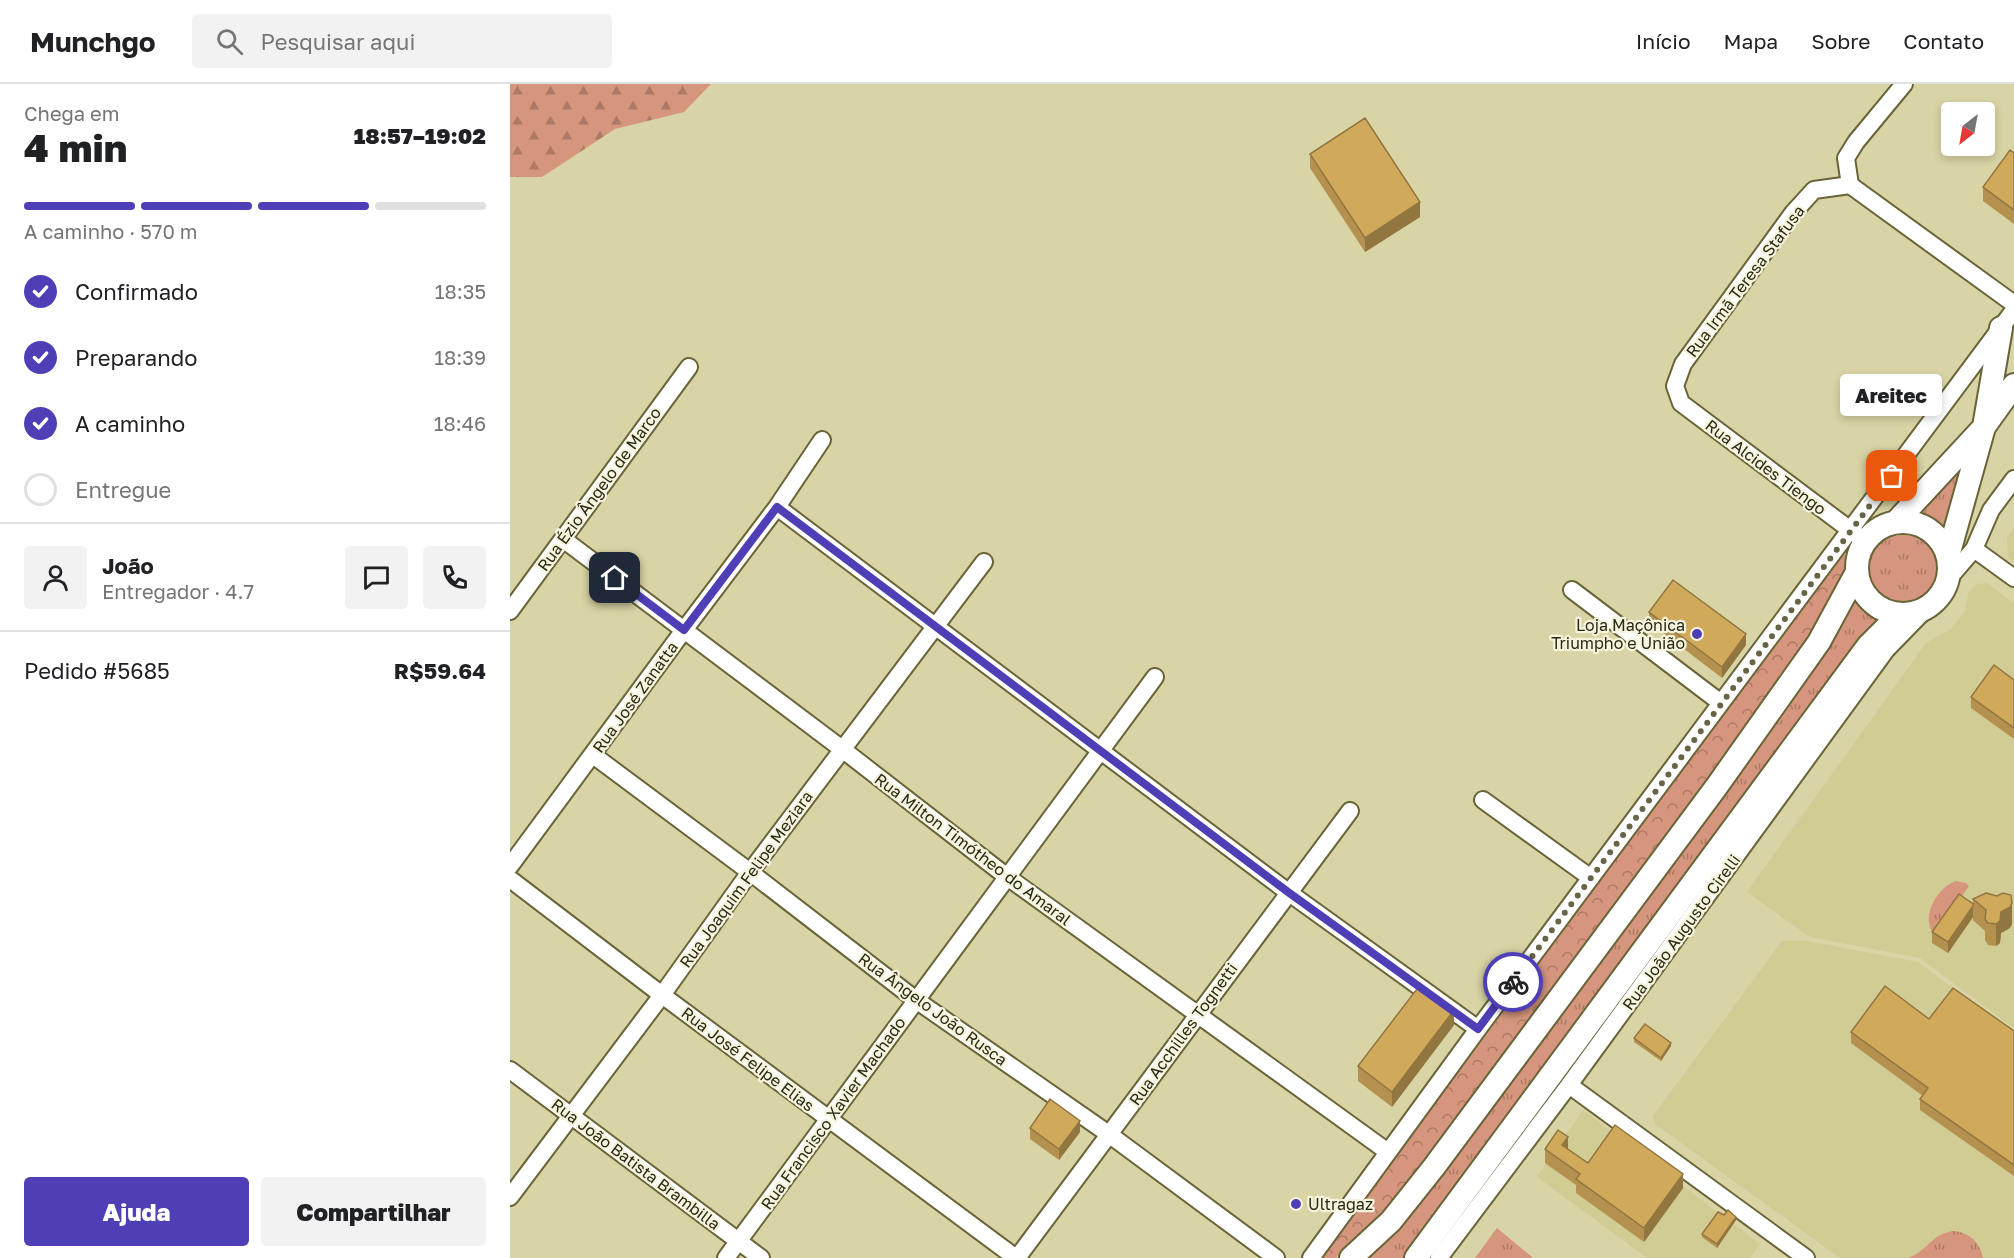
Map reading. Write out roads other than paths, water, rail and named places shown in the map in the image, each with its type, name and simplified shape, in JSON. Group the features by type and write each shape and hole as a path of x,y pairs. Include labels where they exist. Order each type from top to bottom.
{"main road":[{"path":"1948,567 1943,543 1928,529 1909,522 1885,525 1858,536 1857,572 1862,587 1871,600 1884,609 1900,614 1925,610 1943,591 1984,427 2001,328"},
{"path":"1896,522 1984,427 2014,385"},
{"path":"1351,1258 1391,1221 1434,1167 1702,805 1819,642 1857,572"},
{"path":"1416,1258 1868,646 1900,614"}],"street":[{"path":"1904,84 1856,142 1846,158 1850,185 2014,304"},
{"name":"Rua Irmã Teresa Stafusa","path":"1675,386 1683,364 1793,213 1814,190 1850,185"},
{"path":"1311,1258 1721,703 1858,536 2014,310"},
{"name":"Rua Ézio Ângelo de Marco","path":"510,611 689,367"},
{"name":"Rua Alcides Tiengo","path":"1675,386 1681,403 1858,536"},
{"name":"Rua José Zanatta","path":"510,866 777,507 822,440"},
{"path":"1948,567 1974,549 1991,510 2014,479"},
{"path":"777,507 1288,892 1478,1029"},
{"name":"Rua Milton Timótheo do Amaral","path":"562,539 842,749 1006,876 1388,1152"},
{"path":"1974,549 2014,578"},
{"name":"Rua Joaquim Felipe Meziara","path":"510,1197 662,995 750,872 984,562"},
{"path":"1572,590 1721,703"},
{"name":"Rua João Augusto Cirelli","path":"1439,1258 1569,1085 1886,650 1925,610"},
{"name":"Rua Francisco Xavier Machado","path":"726,1258 1155,677"},
{"name":"Rua Ângelo João Rusca","path":"593,755 916,1000 1110,1135 1276,1258"},
{"path":"1483,800 1591,878"},
{"name":"Rua Acchilles Tognetti","path":"1017,1258 1350,811"},
{"name":"Rua José Felipe Elias","path":"510,879 662,995 1017,1258"},
{"name":"Rua João Batista Brambilla","path":"510,1070 761,1258"},
{"path":"1569,1085 1806,1258"}],"place":[{"name":"Areitec","path":"1892,476"},
{"name":"Loja Maçônica Triumpho e União","path":"1697,634"},
{"name":"Ultragaz","path":"1296,1204"}]}
